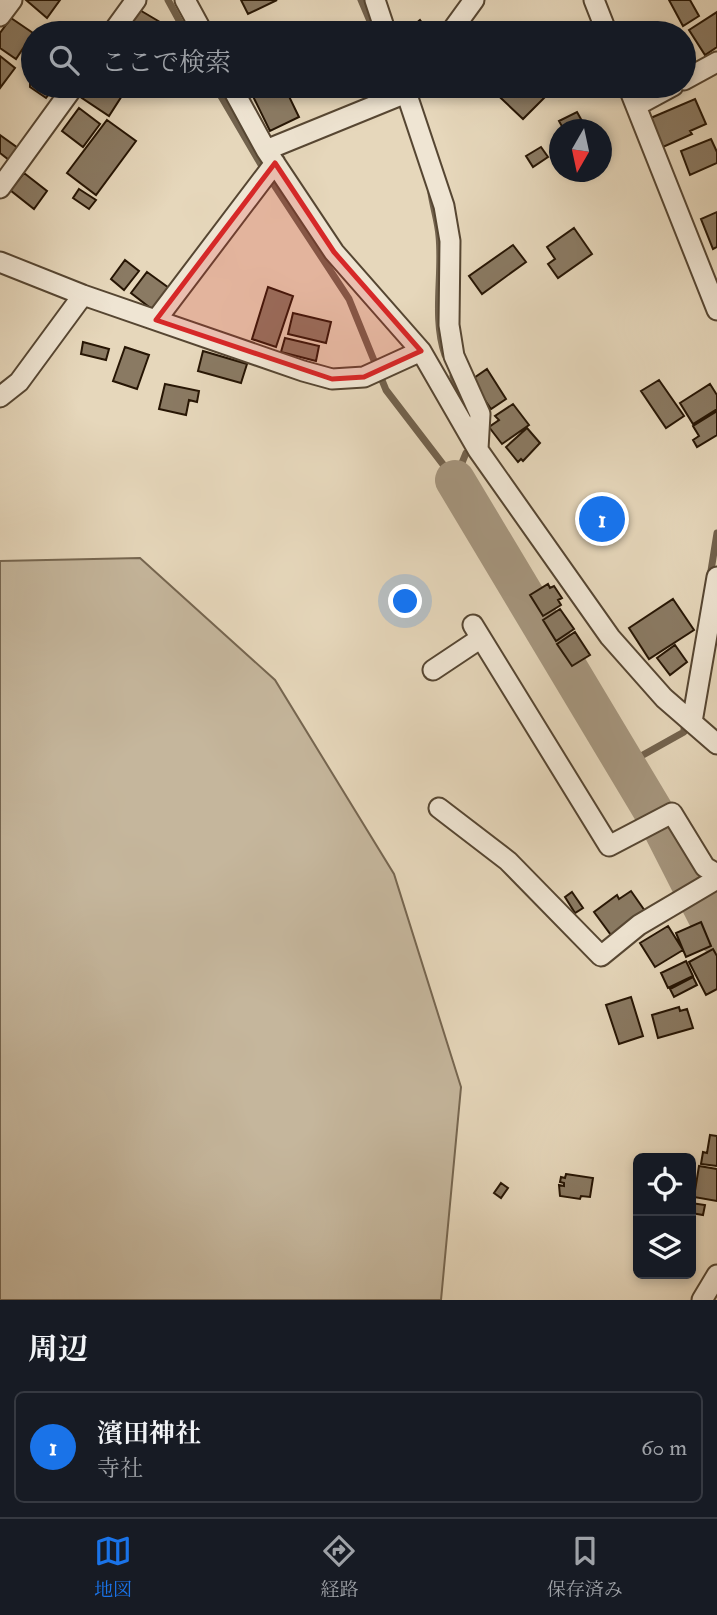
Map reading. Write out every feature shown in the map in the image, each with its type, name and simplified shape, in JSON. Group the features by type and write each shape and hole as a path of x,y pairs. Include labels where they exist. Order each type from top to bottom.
{"street":[{"path":"0,16 12,0"},
{"path":"121,21 136,0"},
{"path":"185,0 196,21"},
{"path":"375,0 382,21"},
{"path":"459,21 474,0"},
{"path":"594,0 602,21"},
{"path":"696,73 717,61"},
{"path":"0,188 65,98"},
{"path":"237,98 269,165 334,252 421,351 478,450 610,637 664,698 717,744"},
{"path":"156,320 269,165 389,98"},
{"path":"410,98 444,206 450,241 449,325 454,356 480,415 478,450"},
{"path":"633,98 717,310"},
{"path":"636,106 651,98"},
{"path":"0,262 83,295 332,379 364,377 421,351"},
{"path":"0,397 19,383 83,295"},
{"path":"692,722 717,577"},
{"path":"433,670 477,631 608,846 672,813 714,879 639,925 601,956 508,861 439,808"},
{"path":"702,1300 717,1275"}],"highlighted area":[{"path":"275,163 334,252 421,351 364,377 332,379 156,320"}],"shaded area":[{"path":"140,558 275,680 394,874 461,1087 441,1300 0,1300 0,561"}],"building":[{"path":"26,0 60,0 47,18"},
{"path":"241,0 277,0 248,14"},
{"path":"669,0 690,0 699,16 691,21 680,21"},
{"path":"138,9 158,21 131,21"},
{"path":"717,12 717,47 705,55 696,41 696,26"},
{"path":"11,18 21,25 21,51 16,59 0,48 0,33"},
{"path":"0,56 15,68 0,88"},
{"path":"82,98 121,98 109,116"},
{"path":"254,98 290,98 299,117 270,131"},
{"path":"501,98 544,98 523,119"},
{"path":"695,99 706,124 690,131 692,134 663,147 657,133 646,120"},
{"path":"79,108 100,124 83,147 62,131"},
{"path":"577,112 581,119 563,119"},
{"path":"107,120 136,141 96,195 67,173"},
{"path":"0,135 18,148 9,160 0,153"},
{"path":"711,139 717,152 717,163 690,175 681,151"},
{"path":"541,147 548,157 533,167 526,156"},
{"path":"24,173 47,191 34,209 10,190"},
{"path":"79,189 96,200 89,209 73,198"},
{"path":"717,212 717,247 713,249 701,219"},
{"path":"574,228 592,254 558,278 548,264 555,259 547,247"},
{"path":"513,245 526,262 482,294 469,276"},
{"path":"125,260 139,271 124,290 111,279"},
{"path":"147,272 169,288 153,310 131,293"},
{"path":"268,287 293,296 276,347 252,339"},
{"path":"293,313 331,322 326,343 288,334"},
{"path":"285,338 319,346 316,361 281,352"},
{"path":"83,342 109,349 106,360 81,354"},
{"path":"125,347 149,355 137,389 113,381"},
{"path":"203,351 247,364 241,383 198,371"},
{"path":"487,369 506,399 491,409 471,380"},
{"path":"659,380 684,416 666,428 641,391"},
{"path":"165,384 199,391 197,402 189,400 186,415 159,409"},
{"path":"710,384 717,395 717,409 693,424 680,403"},
{"path":"513,404 529,425 502,444 489,427 499,420 495,416"},
{"path":"717,411 717,435 697,447 693,440 699,436 693,426"},
{"path":"527,428 540,443 523,461 521,459 518,462 506,447"},
{"path":"548,584 550,588 554,586 562,598 558,600 561,605 543,616 530,595"},
{"path":"673,599 694,630 649,659 629,628"},
{"path":"560,609 574,629 556,641 543,620"},
{"path":"575,632 590,655 572,666 557,644"},
{"path":"675,645 687,662 670,675 657,658"},
{"path":"631,891 645,911 611,935 594,912 617,895 619,899"},
{"path":"572,892 583,908 575,913 565,897"},
{"path":"701,922 711,946 686,957 676,933"},
{"path":"668,926 683,950 655,967 640,943"},
{"path":"713,949 717,956 717,989 706,995 689,962"},
{"path":"686,961 693,976 668,988 661,973"},
{"path":"693,977 697,985 674,997 670,989"},
{"path":"631,997 643,1036 619,1044 606,1005"},
{"path":"679,1007 680,1011 687,1009 693,1028 658,1038 652,1015"},
{"path":"710,1135 717,1136 717,1166 701,1164 703,1152 707,1153"},
{"path":"699,1166 717,1169 717,1201 696,1197"},
{"path":"566,1174 593,1178 590,1197 581,1196 580,1199 560,1196 559,1185 564,1186 564,1183 560,1182 561,1177 565,1178"},
{"path":"501,1183 508,1188 501,1198 494,1193"},
{"path":"696,1204 705,1205 703,1215 696,1214"}],"waterway":[{"path":"168,0 179,21"},
{"path":"361,0 370,21"},
{"path":"222,98 263,168 349,299 386,390 455,480"},
{"path":"431,193 439,236 438,311 445,355"},
{"path":"453,376 464,408"},
{"path":"455,480 466,453"},
{"path":"455,480 658,819 717,935"},
{"path":"710,577 717,533"},
{"path":"625,765 684,732 684,729"}],"place":[{"name":"濱田神社","path":"602,519"}]}
